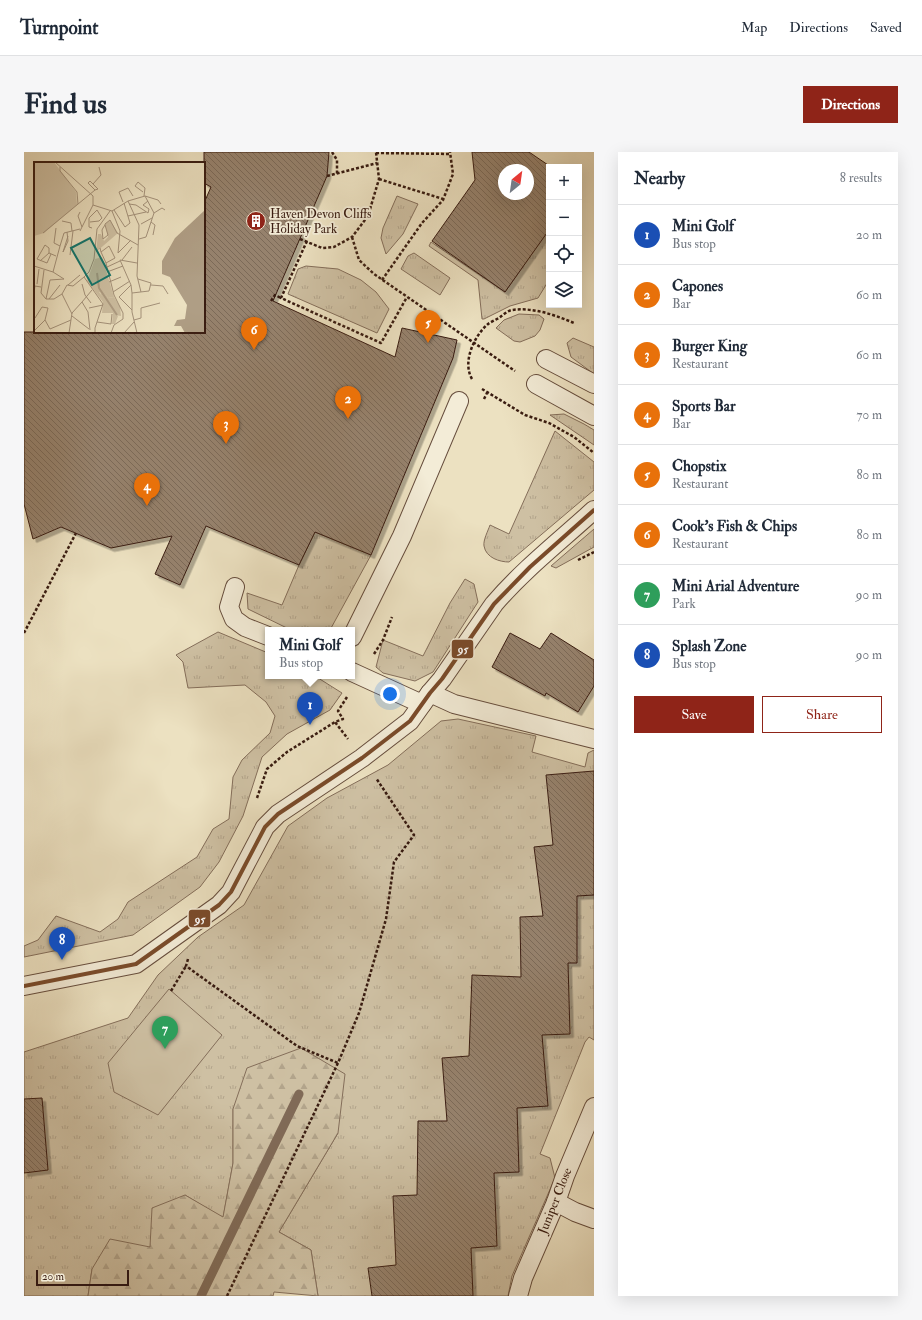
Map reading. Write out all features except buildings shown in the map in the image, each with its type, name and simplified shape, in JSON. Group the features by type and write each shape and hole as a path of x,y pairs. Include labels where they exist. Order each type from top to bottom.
{"lane":[{"path":"546,359 594,384"},
{"path":"536,384 594,416"},
{"path":"355,631 402,536 459,401"},
{"path":"24,986 136,964 219,905 230,892 265,827 278,814 362,758 410,721 442,679 502,594 594,510"},
{"path":"235,587 228,607 234,619 245,627 265,635"},
{"path":"355,673 426,699 454,704 594,739"},
{"name":"Juniper Close","path":"518,1296 523,1278 556,1202 565,1176 594,1107"},
{"path":"556,1202 575,1212 594,1218"}],"path":[{"path":"332,152 337,160 337,174"},
{"path":"300,239 322,248 334,246 352,237 368,216 379,179 376,153 451,153 453,174 443,200 422,223 382,280"},
{"path":"327,176 377,163"},
{"path":"379,179 443,200"},
{"path":"352,237 359,260 382,280 536,384"},
{"path":"281,298 307,241"},
{"path":"271,301 275,295 381,343 407,297"},
{"path":"24,633 76,533"},
{"path":"256,801 267,769 287,752 335,722"},
{"path":"227,1296 338,1063 359,1012 386,919 394,862 414,835 362,758"},
{"path":"171,991 187,967 297,1046 338,1063"}],"green space":[{"path":"397,196 418,204 403,234 386,254 381,238 383,228"},
{"path":"546,233 546,285 538,298 510,306 484,319 482,319 478,280 429,246 431,242 505,292"},
{"path":"414,253 450,278 440,295 401,269 408,256"},
{"path":"306,266 338,269 361,280 376,292 389,309 377,333 288,294 298,269"},
{"path":"519,314 539,315 544,319 540,330 535,336 520,342 514,341 496,328 504,320"},
{"path":"573,338 594,347 594,374 571,357 567,343"},
{"path":"564,414 594,430 594,445 550,415"},
{"path":"555,431 594,462 594,490 509,562 490,556 485,550 484,544 490,525 509,534"},
{"path":"594,529 594,547 556,568 551,566"},
{"path":"315,532 371,555 332,627 285,627 248,609 247,593 282,605"},
{"path":"465,579 474,584 478,602 433,672 415,681 383,673 376,667 383,640 423,656 450,603"},
{"path":"218,632 265,652 265,679 320,679 342,693 330,710 287,734 262,757 243,816 219,862 200,887 133,935 24,957 24,946 38,940 56,916 100,932 118,919 128,902 197,857 213,829 229,819 233,777 242,760 270,733 275,716 266,702 245,685 188,688 183,662 176,655"},
{"path":"458,719 536,736 532,752 585,767 588,753 594,750 594,1040 589,1037 585,1042 540,1154 550,1158 555,1178 512,1276 508,1296 318,1296 311,1250 279,1232 338,1133 233,1109 233,1163 223,1218 185,1195 150,1247 92,1269 88,1296 24,1296 24,1052 128,1018 158,975 198,937 244,905 288,826 327,798 388,765 441,721"},
{"path":"169,989 222,1035 158,1115 114,1092 108,1063"},
{"path":"301,1048 345,1074 338,1133 279,1232 311,1250 318,1296 274,1292 273,1296 88,1296 92,1269 110,1239 150,1247 152,1208 185,1195 223,1217 233,1163 233,1109 247,1068"}],"waterway":[{"path":"201,1296 299,1094"}],"transit line":[{"name":"95","path":"24,986 136,964 219,905 231,892 265,827 278,814 362,758 410,721 442,679 494,604 530,567 594,510"}],"place":[{"name":"Haven Devon Cliffs Holiday Park","path":"256,221"},
{"name":"Chopstix","path":"428,343"},
{"name":"Cook's Fish & Chips","path":"254,350"},
{"name":"Capones","path":"348,419"},
{"name":"Burger King","path":"226,444"},
{"name":"Sports Bar","path":"147,506"},
{"name":"Mini Golf","path":"310,725"},
{"name":"Splash Zone","path":"62,960"},
{"name":"Mini Arial Adventure","path":"165,1049"}]}
